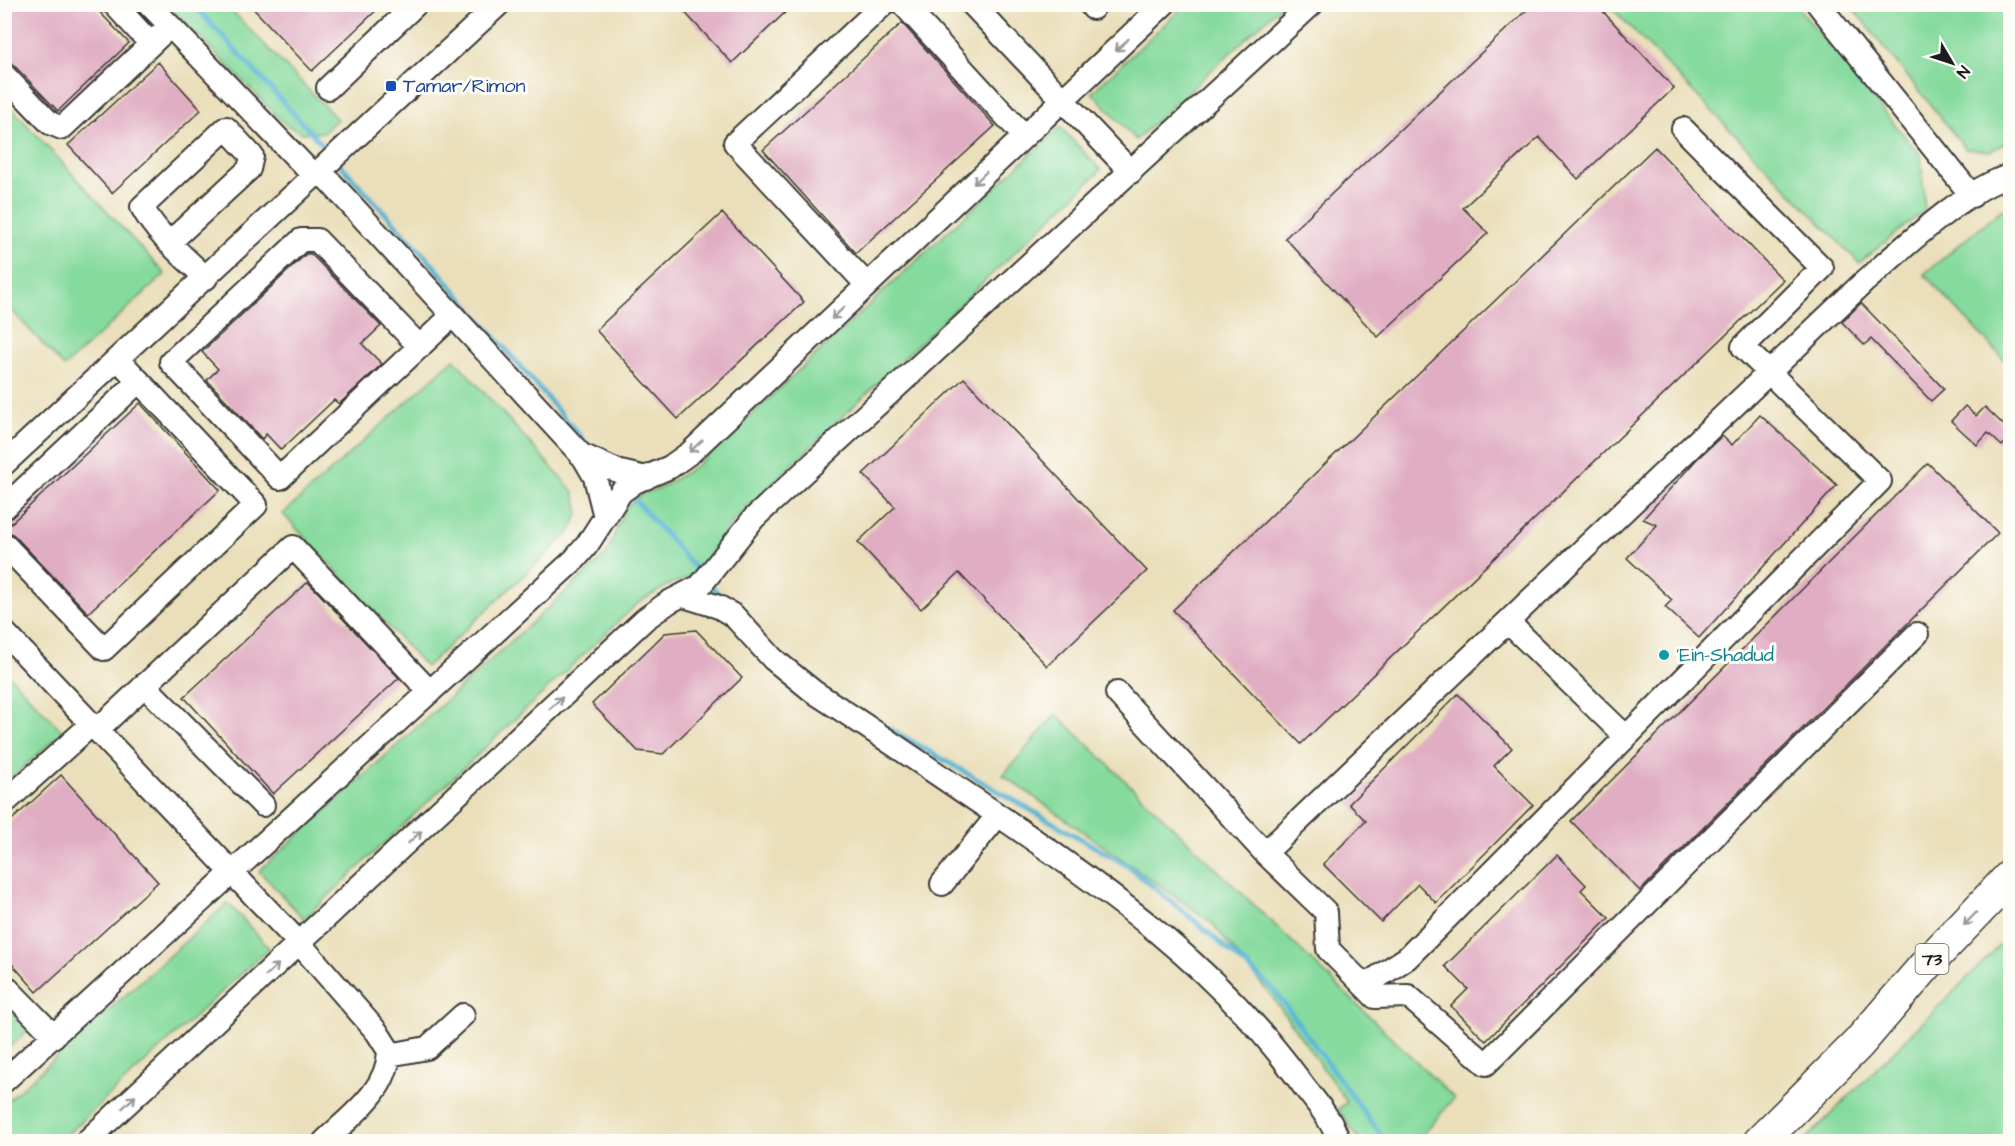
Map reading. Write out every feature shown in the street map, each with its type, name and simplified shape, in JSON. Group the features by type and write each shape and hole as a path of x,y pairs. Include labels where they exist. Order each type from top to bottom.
{"highway":[{"name":"73","path":"1760,1142 1858,1044 1925,966 2010,877"},
{"name":"73","path":"1858,1044 1956,964 2010,910"}],"street":[{"path":"114,4 151,44"},
{"path":"149,4 318,174 453,315 580,454 595,477 605,517"},
{"path":"328,88 416,4"},
{"path":"4,464 499,4"},
{"path":"867,285 735,142 884,4"},
{"path":"903,4 1024,136"},
{"path":"972,4 1131,172"},
{"path":"4,1081 575,559 621,492 670,467 691,452 1164,4"},
{"path":"86,1142 645,619 700,586 754,518 1312,4"},
{"path":"1818,4 1972,196"},
{"path":"4,75 50,123 62,128 170,26"},
{"path":"170,243 249,169 252,156 226,128 142,207 149,221 170,243 206,278"},
{"path":"1364,986 1407,958 1880,481 1743,347 1822,268 1683,129"},
{"path":"1265,852 1864,282 1934,222 1991,183 2010,176"},
{"path":"420,346 317,240 310,238 301,240 171,362 280,478 453,315"},
{"path":"4,544 104,649 256,505 118,359"},
{"path":"4,508 139,381"},
{"path":"580,454 620,472 646,478"},
{"path":"4,803 144,685 293,547 430,692"},
{"path":"720,562 723,588 734,616"},
{"path":"684,596 709,603 734,616 773,658 814,692 998,815 1125,904 1209,977 1261,1032 1323,1113 1339,1142"},
{"path":"1508,622 1626,737"},
{"path":"4,632 233,872 377,1032 389,1055 384,1078 324,1142"},
{"path":"1118,693 1265,852 1326,912 1328,949 1364,986 1375,997 1408,996 1486,1064 1917,634"},
{"path":"144,685 263,805"},
{"path":"942,884 998,815"},
{"path":"4,985 54,1036"},
{"path":"389,1055 427,1048 463,1015"}],"green space":[{"path":"168,5 226,5 337,119 324,132 303,133 286,125"},
{"path":"1185,5 1282,5 1136,140 1092,92"},
{"path":"1609,5 1796,5 1921,156 1925,210 1859,263"},
{"path":"1850,5 2010,5 2010,140 1991,151 1966,149"},
{"path":"5,101 165,274 64,367 5,303"},
{"path":"1060,127 1101,170 731,523 706,564 687,579 672,583 638,603 304,919 259,871 606,555 625,508 642,494 659,489 696,466"},
{"path":"2010,208 2010,366 1924,274 2001,210"},
{"path":"454,359 574,492 579,513 570,532 426,667 283,514"},
{"path":"5,671 63,732 4,784"},
{"path":"1056,714 1454,1098 1418,1141 1360,1141 1338,1109 1347,1102 1275,1001 1211,922 1003,775"},
{"path":"228,903 269,948 60,1141 5,1141 5,1103"},
{"path":"2010,935 2010,1141 1804,1141"},
{"path":"4,1005 28,1030 5,1051 4,1051"}],"building":[{"path":"4,4 92,4 129,43 58,111 4,55"},
{"path":"249,4 383,4 312,71"},
{"path":"677,4 794,4 732,63"},
{"path":"1533,4 1596,4 1674,88 1578,179 1539,137 1463,208 1488,233 1378,337 1285,238"},
{"path":"902,23 995,126 856,253 763,150"},
{"path":"158,62 201,110 112,193 68,145"},
{"path":"1655,147 1783,280 1301,744 1173,610"},
{"path":"722,213 804,302 678,419 596,330"},
{"path":"306,254 311,254 381,326 362,344 382,364 339,404 334,400 281,450 266,434 262,439 207,380 218,369 202,352"},
{"path":"1861,303 1944,389 1931,401 1871,339 1864,345 1842,322"},
{"path":"964,378 1147,571 1047,666 959,573 921,609 858,542 895,507 863,474"},
{"path":"140,403 220,490 88,613 14,535 5,529"},
{"path":"1965,406 1976,416 1985,407 2010,431 2010,436 2002,446 1988,433 1977,445 1951,421"},
{"path":"1760,415 1837,485 1699,638 1665,607 1672,600 1627,558 1657,525 1643,519 1697,459 1722,436 1732,445"},
{"path":"1928,463 1998,533 1640,891 1571,821"},
{"path":"308,582 399,678 273,794 184,697"},
{"path":"696,630 742,678 663,754 638,751 592,704 665,633"},
{"path":"1458,694 1512,748 1494,766 1533,805 1436,903 1418,884 1381,922 1323,864 1366,821 1349,804"},
{"path":"61,775 158,882 37,992 4,955 4,827"},
{"path":"1557,855 1586,885 1581,890 1609,918 1486,1041 1451,1006 1468,989 1445,966"}],"waterway":[{"path":"193,4 330,153"},
{"path":"338,162 434,266 592,450"},
{"path":"629,493 702,576"},
{"path":"709,583 725,601"},
{"path":"890,729 1128,866 1195,921 1273,989 1386,1142"}],"place":[{"name":"Tamar/Rimon","path":"391,86"},
{"name":"'Ein-Shadud","path":"1664,655"}]}
